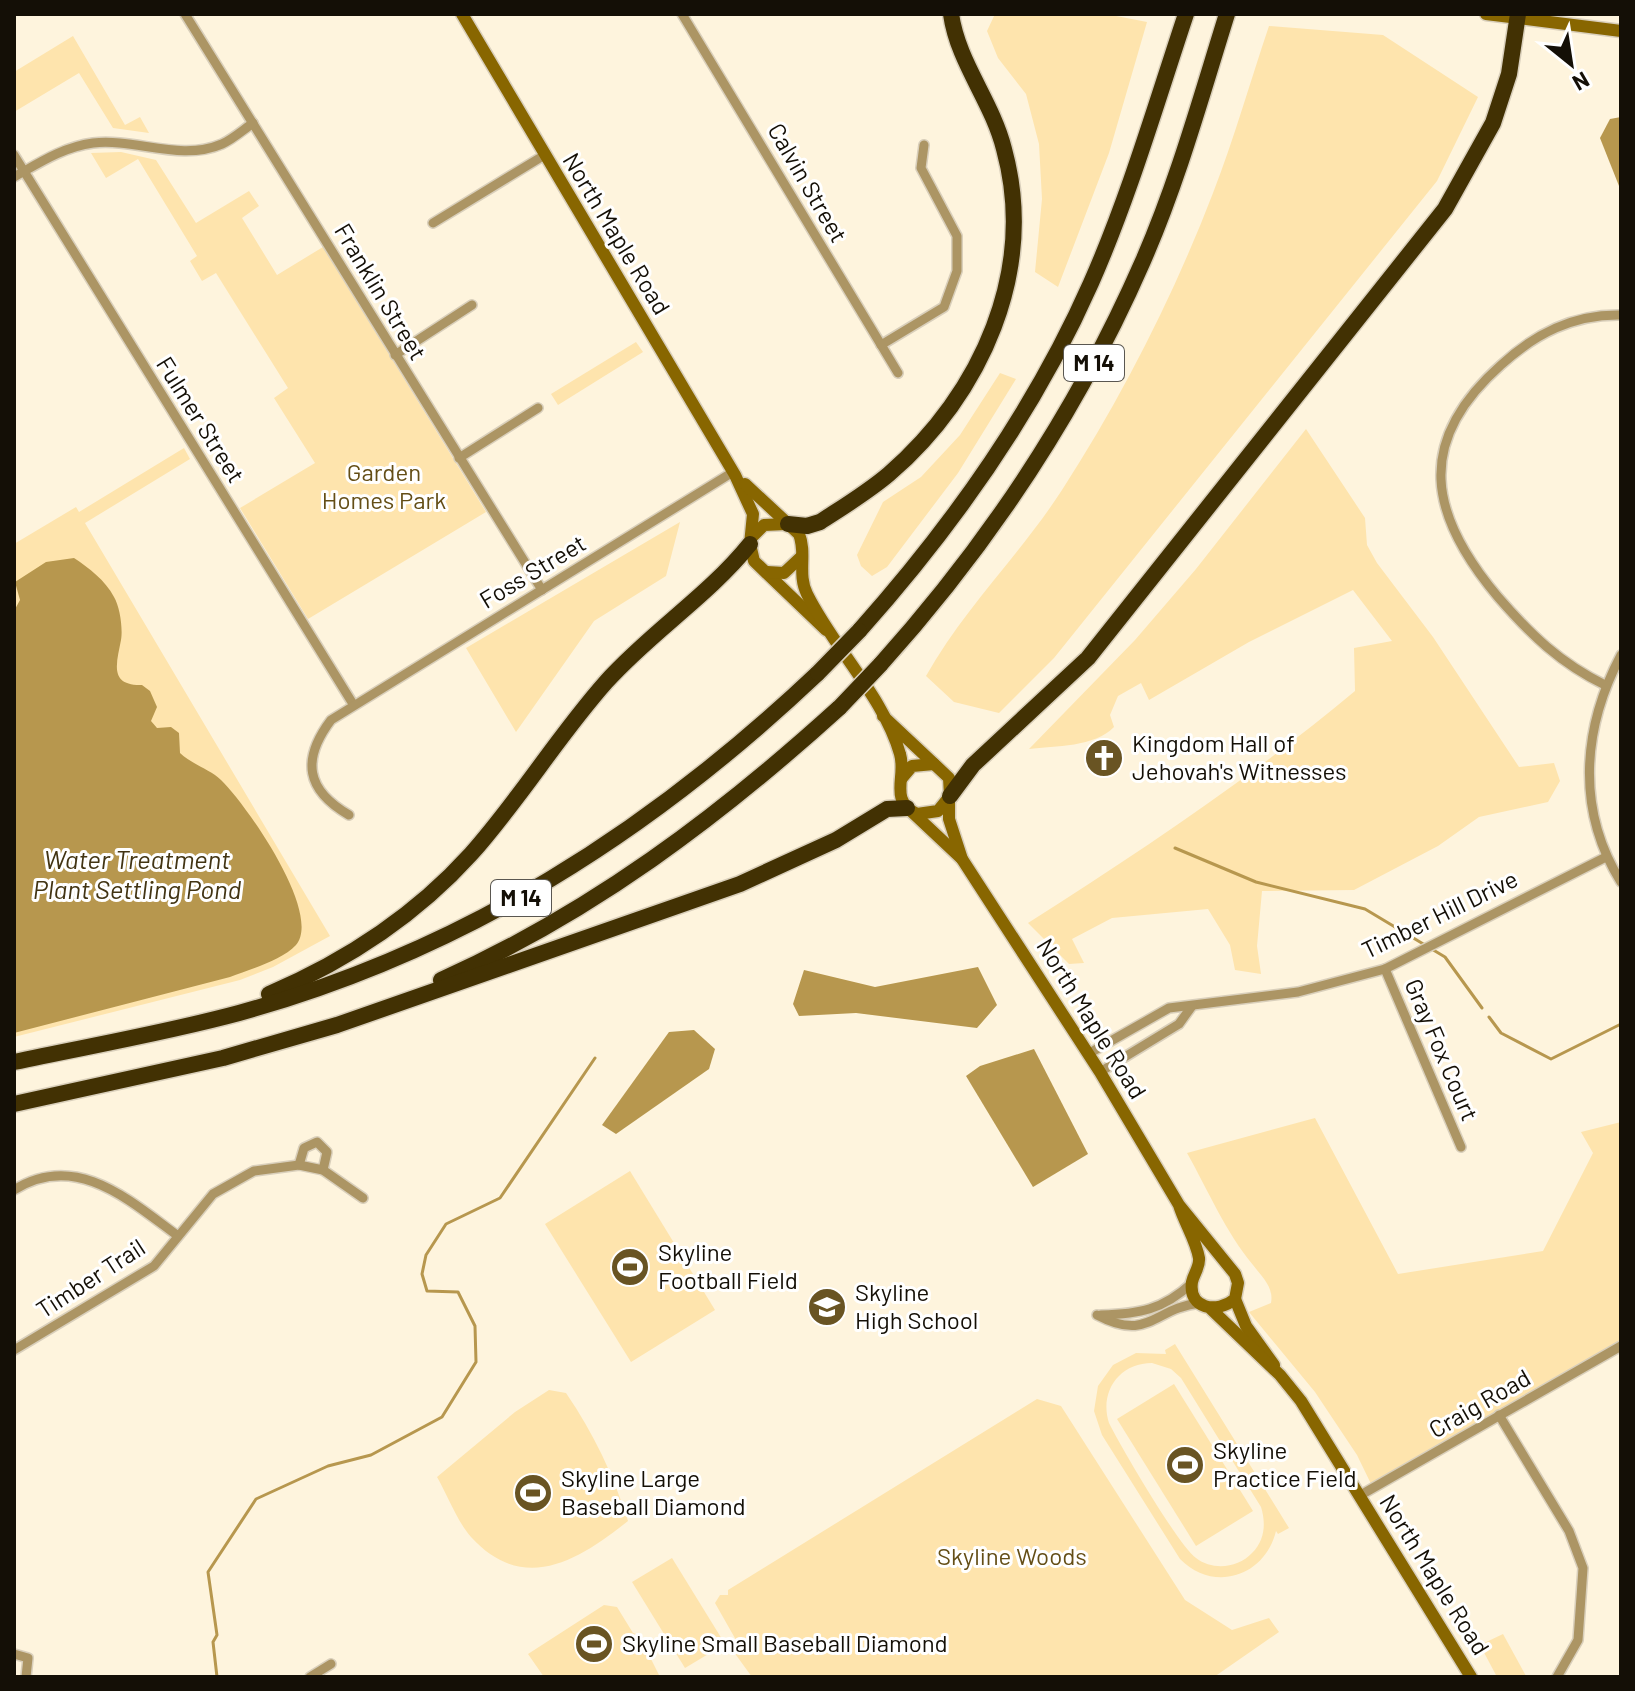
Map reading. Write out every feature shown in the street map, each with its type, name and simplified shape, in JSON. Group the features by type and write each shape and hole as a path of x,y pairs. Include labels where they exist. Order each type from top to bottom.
{"highway":[{"path":"787,524 807,526 820,522 888,475 943,418 995,330 1011,261 1015,203 995,117 965,62 951,14"},
{"name":"M 14","path":"14,1062 238,1013 322,987 420,948 528,894 680,794 818,673 859,631 938,537 1038,385 1091,284 1186,14"},
{"name":"M 14","path":"14,1104 223,1058 337,1025 461,970 610,889 711,819 840,707 975,554 1010,503 1108,337 1144,259 1176,176 1227,14"},
{"path":"950,798 973,765 1088,658 1445,209 1493,123 1509,74 1518,16"},
{"path":"173,1028 254,1000 318,972 354,952 425,899 471,853 607,681 726,573 752,540"},
{"path":"337,1025 740,884 836,840 887,809 908,809"}],"main road":[{"name":"North Maple Road","path":"462,14 543,156 734,473 751,507 754,561 826,630"},
{"path":"1486,14 1621,31"},
{"name":"North Maple Road","path":"734,473 802,541 805,590 826,630 883,716 900,753 901,779"},
{"path":"752,540 764,525 787,524"},
{"path":"767,572 784,573 801,556"},
{"name":"North Maple Road","path":"883,716 937,765"},
{"path":"929,762 937,765 949,778 950,798 931,814 908,809 899,794 901,779 912,766 929,762"},
{"name":"North Maple Road","path":"950,798 949,819 962,859"},
{"name":"North Maple Road","path":"908,809 962,859 1100,1072 1179,1205 1224,1262"},
{"name":"North Maple Road","path":"1179,1205 1198,1255 1198,1269"},
{"path":"1224,1262 1238,1283 1235,1299 1206,1307 1192,1283 1198,1269 1211,1263 1224,1262"},
{"name":"North Maple Road","path":"1235,1299 1246,1326 1301,1401 1471,1677"},
{"name":"North Maple Road","path":"1206,1307 1280,1375"}],"street":[{"name":"Franklin Street","path":"185,14 542,590"},
{"name":"Calvin Street","path":"682,14 898,373"},
{"path":"14,177 66,149 90,143 115,142 173,151 200,150 223,144 253,123"},
{"path":"881,345 944,307 957,271 957,236 921,168 924,145"},
{"name":"Fulmer Street","path":"14,155 353,704"},
{"path":"433,223 543,156"},
{"path":"395,355 472,305"},
{"path":"1605,685 1555,658 1533,638 1461,549 1441,491 1441,462 1464,401 1512,355 1554,327 1586,318 1621,315"},
{"path":"459,458 538,408"},
{"name":"Foss Street","path":"349,815 327,802 315,787 312,773 317,741 331,720 734,473"},
{"path":"1621,655 1605,685 1595,719 1588,768 1591,807 1606,857 1621,882"},
{"name":"Timber Hill Drive","path":"1088,1054 1169,1008 1298,992 1385,969 1606,857"},
{"name":"Gray Fox Court","path":"1385,969 1461,1147"},
{"path":"1100,1072 1179,1024 1192,1006"},
{"name":"Timber Trail","path":"299,1165 304,1148 317,1142 327,1152 323,1170"},
{"name":"Timber Trail","path":"14,1350 154,1266 200,1206 230,1181 254,1171 299,1165 323,1170 363,1198"},
{"path":"14,1190 50,1177 71,1175 90,1179 107,1185 178,1236"},
{"path":"1192,1283 1177,1297 1147,1312 1097,1315 1125,1328 1161,1318 1182,1306 1206,1307"},
{"name":"Craig Road","path":"1359,1496 1621,1346"},
{"path":"1499,1415 1569,1531 1583,1568 1578,1640 1557,1677"},
{"path":"14,1654 28,1658 31,1663 26,1677"},
{"path":"310,1677 331,1664"}],"green space":[{"path":"995,14 1106,14 1147,22 1109,153 1058,287 1035,272 1042,199 1039,144 1026,94 998,58 987,31"},
{"path":"1269,26 1383,35 1478,97 1437,181 1054,658 999,713 954,702 926,676 957,627 1046,514 1126,383 1163,308 1213,193"},
{"path":"73,36 125,125 140,117 149,133 113,128 79,73 14,112 14,72"},
{"name":"Garden Homes Park","path":"121,152 156,160 196,223 249,191 259,206 242,218 277,275 323,247 486,512 308,619 240,508 315,463 274,398 288,388 216,273 202,281 190,261 197,256 138,159 106,178 91,153"},
{"path":"636,342 643,352 558,405 551,394"},
{"path":"1000,373 1016,379 958,473 887,567 872,576 861,566 857,555 883,502 921,477 960,435"},
{"path":"1306,429 1365,518 1367,545 1377,563 1433,637 1519,767 1554,763 1560,781 1548,802 1479,817 1438,846 1354,890 1262,891 1257,946 1261,974 1235,970 1230,945 1208,909 1112,918 1072,939 1084,963 1069,964 1028,923 1195,812 1316,723 1355,691 1354,648 1392,641 1353,590 1249,642 1149,700 1141,683 1118,696 1110,715 1114,727 1106,734 1086,742 1029,749 1135,640 1196,569"},
{"name":"Water Treatment Plant Settling Pond","path":"184,448 190,459 85,523 330,936 273,967 240,980 14,1037 14,544 76,507 79,512"},
{"path":"680,522 666,576 594,621 516,732 466,648"},
{"path":"1315,1118 1398,1274 1543,1251 1593,1153 1581,1132 1621,1122 1621,1347 1373,1488 1357,1455 1315,1392 1249,1312 1271,1303 1269,1287 1234,1239 1187,1153"},
{"name":"Skyline Football Field","path":"630,1171 715,1310 631,1362 545,1224"},
{"path":"1175,1344 1289,1528 1278,1534 1276,1531 1261,1560 1236,1575 1207,1575 1180,1559 1102,1435 1094,1411 1098,1386 1113,1365 1136,1353 1166,1354 1165,1350","holes":["1152,1363 1171,1369 1181,1378 1261,1507 1264,1525 1260,1543 1246,1558 1233,1565 1210,1565 1196,1558 1188,1549 1150,1495 1109,1423 1107,1401 1114,1381 1121,1374 1140,1364"]},
{"name":"Skyline Practice Field","path":"1174,1384 1253,1511 1196,1546 1117,1419"},
{"name":"Skyline Large Baseball Diamond","path":"549,1390 566,1393 585,1424 609,1471 628,1521 571,1558 531,1568 491,1555 471,1537 437,1477 515,1412"},
{"name":"Skyline Woods","path":"1037,1399 1061,1406 1185,1600 1232,1630 1269,1618 1279,1632 1214,1677 752,1677 736,1655 736,1640 715,1603 720,1595 728,1595 728,1590"},
{"path":"672,1558 725,1644 685,1668 632,1582"},
{"name":"Skyline Small Baseball Diamond","path":"604,1605 617,1607 633,1633 639,1635 660,1677 544,1677 528,1654"},
{"path":"1503,1634 1526,1676 1497,1677 1480,1645"}],"water":[{"path":"1621,117 1621,191 1600,138 1610,119"},
{"name":"Water Treatment Plant Settling Pond","path":"74,558 101,580 116,601 122,630 117,664 119,677 150,691 157,707 151,721 157,728 171,727 179,733 180,753 221,780 247,811 278,859 299,909 302,930 290,951 230,977 14,1033 14,611 20,600 15,582 46,562"},
{"path":"978,967 997,1005 977,1028 856,1013 799,1016 793,1004 804,970 875,987"},
{"path":"694,1030 715,1049 709,1069 616,1134 602,1125 669,1032"},
{"path":"1034,1049 1088,1154 1033,1187 966,1076 980,1066"}],"waterway":[{"path":"1175,848 1256,882 1365,909 1445,957 1482,1008"},
{"path":"1489,1017 1501,1033 1551,1059 1621,1024"},
{"path":"217,1677 213,1642 217,1635 208,1572 256,1499 328,1466 371,1455 442,1417 476,1362 475,1326 458,1292 427,1291 422,1274 426,1255 446,1224 500,1198 595,1058"}],"place":[{"name":"Kingdom Hall of Jehovah's Witnesses","path":"1104,758"},
{"name":"Skyline Football Field","path":"630,1267"},
{"name":"Skyline High School","path":"827,1307"},
{"name":"Skyline Practice Field","path":"1185,1465"},
{"name":"Skyline Large Baseball Diamond","path":"533,1493"},
{"name":"Skyline Small Baseball Diamond","path":"594,1644"}]}
